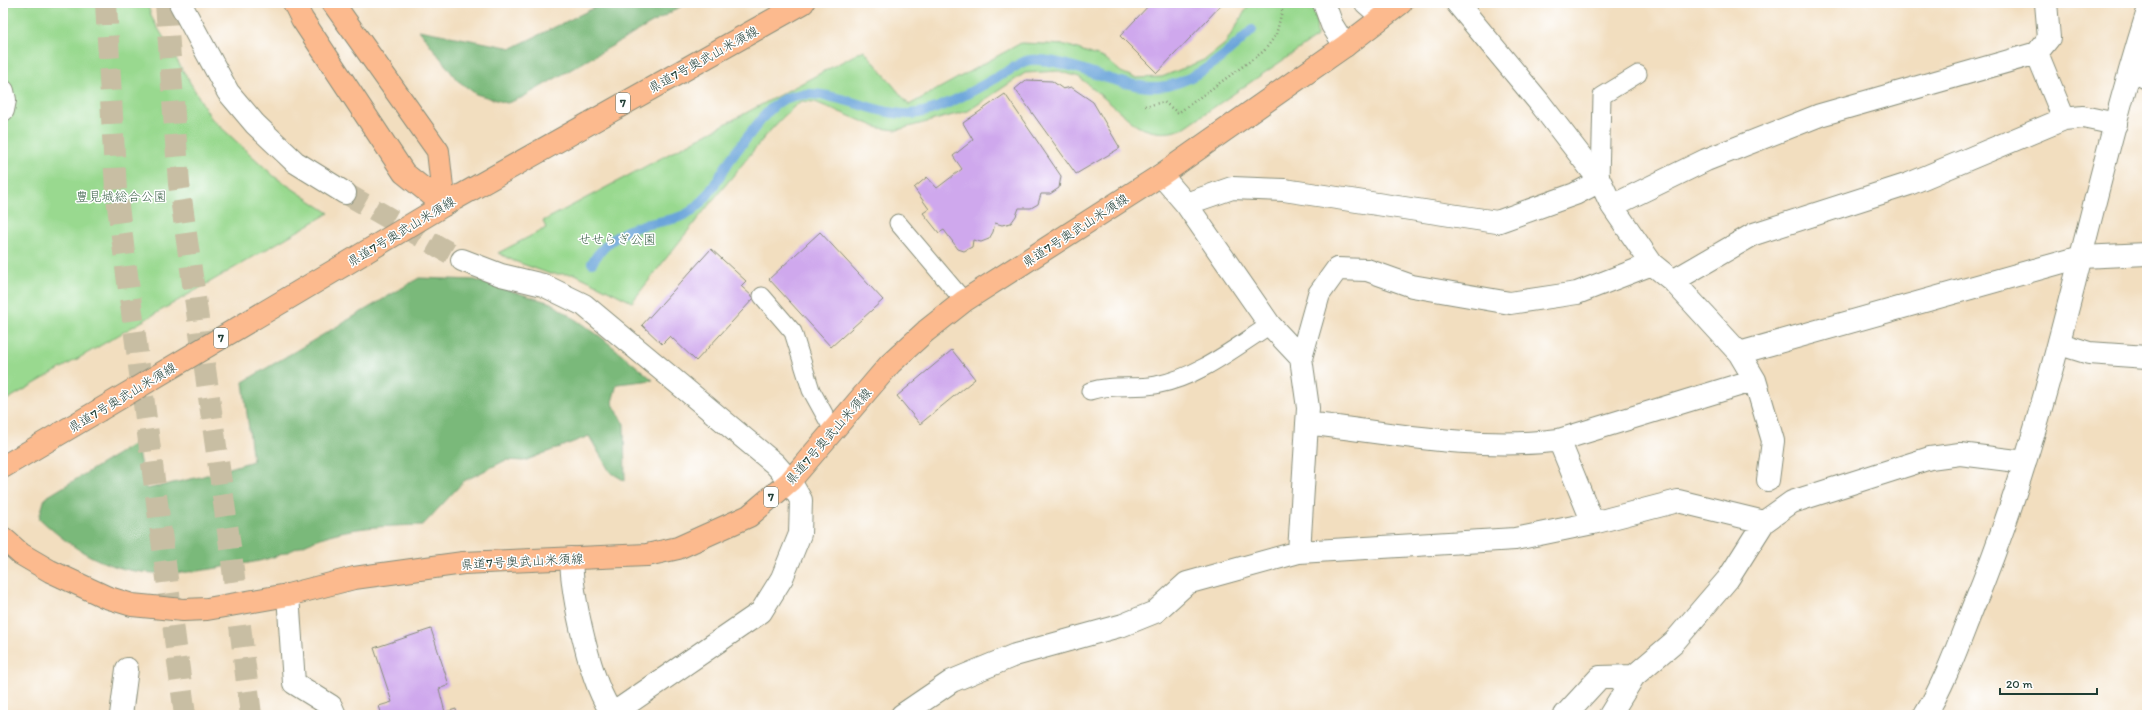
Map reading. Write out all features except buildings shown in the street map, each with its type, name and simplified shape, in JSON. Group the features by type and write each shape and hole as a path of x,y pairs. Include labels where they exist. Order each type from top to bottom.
{"main road":[{"path":"294,3 302,19 404,173 444,205"},
{"path":"333,3 438,151 444,205"},
{"name":"県道7号奥武山米須線","path":"6,465 444,205 803,3"},
{"name":"県道7号奥武山米須線","path":"3,538 21,554 50,571 106,597 132,605 183,610 207,609 288,595 354,578 463,563 647,555 678,548 749,516 790,481 890,364 926,331 964,301 1161,175 1345,46 1401,3"}],"street":[{"path":"180,3 228,92 255,124 295,162 345,193"},
{"path":"1324,3 1332,25 1345,46"},
{"path":"1366,3 1382,17"},
{"path":"1457,3 1539,102 1600,181 1612,206 1652,264 1673,281 1739,353 1755,380 1773,441 1768,480"},
{"path":"1612,206 1706,160 1820,115 2037,53 2050,38 2046,3"},
{"path":"1925,715 1994,557 2060,344 2116,124 2139,74 2147,14"},
{"path":"2037,53 2064,119"},
{"path":"3,91 5,100 3,110"},
{"path":"1673,281 1754,234 1909,184 2064,119 2083,117 2116,124"},
{"path":"1161,175 1186,204 1270,325 1301,358"},
{"path":"1186,204 1232,188 1284,190 1497,222 1575,194 1600,181"},
{"path":"1739,353 2081,257 2147,254"},
{"path":"462,260 495,273 543,285 584,305 771,461 790,481 801,500 800,534 782,578 761,612 612,715 605,704 593,674 571,582 571,558"},
{"path":"1299,552 1308,408 1301,358 1319,294 1337,269 1367,270 1412,286 1510,302 1577,293 1652,264"},
{"path":"2060,344 2089,353 2147,357"},
{"path":"1307,423 1423,438 1527,444 1559,440 1755,380"},
{"path":"1559,440 1593,523"},
{"path":"1610,715 1634,676 1674,642 1728,579 1764,522 1792,502 1930,458 1960,454 2024,462"},
{"path":"902,715 952,681 1015,656 1123,625 1155,612 1188,583 1299,552 1515,539 1593,523 1678,501 1764,522"},
{"path":"288,595 294,683 331,706 335,715"},
{"path":"121,715 127,669"},
{"path":"1565,715 1600,677 1634,676"}],"lane":[{"path":"1600,181 1602,96 1638,74"},
{"path":"898,223 964,301"},
{"path":"762,296 793,332 811,390 833,430"},
{"path":"1090,391 1104,386 1133,388 1158,384 1189,376 1270,325"}],"path":[{"path":"1145,106 1164,102 1178,113 1264,51 1276,35 1284,3"}],"green space":[{"name":"豊見城総合公園","path":"3,3 147,3 152,18 211,118 275,177 329,213 3,402"},
{"path":"604,3 687,3 521,98 507,103 476,94 457,80 419,30 512,48"},
{"name":"せせらぎ公園","path":"1250,3 1311,3 1316,13 1317,37 1182,129 1176,131 1165,133 1148,130 1137,126 1079,77 1059,71 1025,73 968,111 897,130 879,128 815,102 801,101 775,125 759,143 632,302 575,274 550,274 514,261 498,253 546,228 543,221 864,50 909,105 1021,43 1066,45 1106,59 1121,72 1135,78 1162,77 1206,59 1225,44"},
{"path":"419,278 475,280 551,303 601,337 653,380 617,384 612,402 624,424 625,481 610,472 589,436 524,461 506,460 464,481 423,525 378,527 344,531 264,560 195,571 170,573 124,569 103,562 82,551 61,537 39,518 45,498 136,443 146,489 200,477 253,461 243,382"}],"waterway":[{"path":"592,263 604,247 626,231 644,225 680,217 690,212 700,204 710,192 733,156 763,118 774,106 787,98 802,94 817,94 881,110 911,114 935,109 947,104 1027,60 1057,62 1136,86 1158,87 1184,81 1209,67 1232,49 1252,30"}],"tunnel":[{"path":"106,3 116,191 185,715"},
{"path":"166,3 179,184 231,553 251,715"},
{"path":"345,193 462,260"}]}
